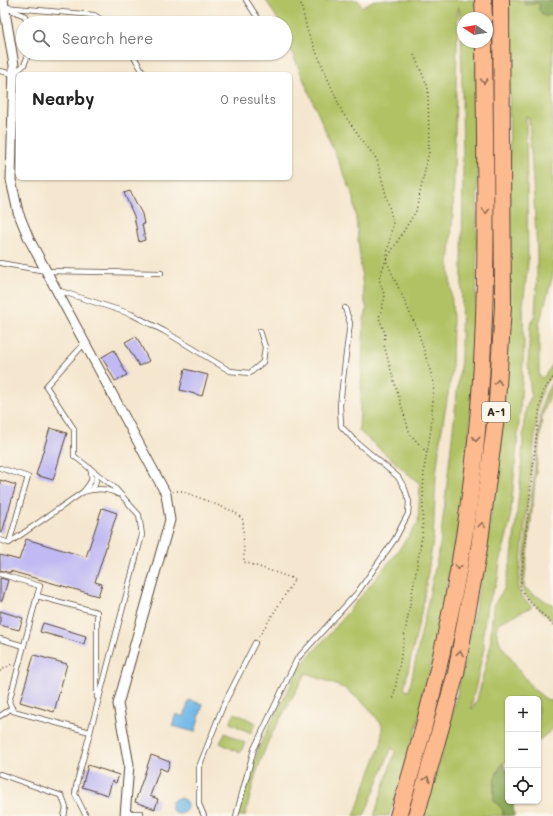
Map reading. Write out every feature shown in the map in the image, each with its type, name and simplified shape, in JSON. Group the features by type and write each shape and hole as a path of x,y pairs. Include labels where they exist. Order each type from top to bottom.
{"highway":[{"path":"483,0 484,12"},
{"name":"A-1","path":"416,816 456,673 479,548 496,417 503,307 501,0"},
{"name":"A-1","path":"398,816 426,720 438,670 461,550 472,477 478,419 484,302 486,192 484,48"}],"street":[{"path":"3,3 14,65 11,180 18,212 29,239 164,491 170,520 118,704 129,765 125,814"}],"lane":[{"path":"246,0 256,16"},
{"path":"3,3 25,16"},
{"path":"3,3 96,16"},
{"path":"16,72 24,65 26,60"},
{"path":"136,60 143,72"},
{"path":"0,70 14,74"},
{"path":"0,263 46,271 161,273"},
{"path":"57,290 131,314 164,331 230,371 250,373 263,362 265,347 260,331"},
{"path":"236,816 254,749 297,659 357,593 395,539 408,514 409,502 405,489 398,477 354,440 341,426 340,405 350,323 345,308"},
{"path":"85,343 46,386 74,429 74,456 114,487 140,515 142,535 77,782 75,794 86,816"},
{"path":"0,468 28,477 9,543"},
{"path":"9,543 83,492 91,482 92,475 90,468"},
{"path":"91,490 95,485 97,474"},
{"path":"83,492 91,490 107,490 121,496"},
{"path":"0,540 9,543"},
{"path":"0,574 40,586 9,702 13,711 90,732"},
{"path":"37,596 97,612 98,703"},
{"path":"0,639 24,646"},
{"path":"204,816 199,804 199,767 223,706 255,643"},
{"path":"0,716 12,708"},
{"path":"0,774 62,796 66,808 64,816"},
{"path":"125,814 141,813 141,816"}],"path":[{"path":"300,0 307,30 342,112 377,160 393,222 386,260 379,279 385,297 379,318 385,333 384,345 390,371 410,434 427,453"},
{"path":"386,260 416,211 429,152 428,87 414,55"},
{"path":"386,260 418,331 434,383 431,429 424,469 422,537 393,701"},
{"path":"553,378 543,391 539,412 520,588 528,600 553,625"},
{"path":"164,491 182,491 235,512 243,520 244,562 295,579 255,643"},
{"path":"0,671 20,660"}],"green space":[{"path":"266,0 358,0 362,7 374,0 475,0 475,12 460,12 458,6 457,12 453,214 449,265 453,317 452,371 440,440 436,476 433,540 423,604 404,689 409,691 440,545 461,358 463,168 461,48 476,48 477,262 476,317 470,427 465,482 456,539 433,657 414,740 389,816 374,816 395,752 392,747 364,816 354,816 382,741 382,725 367,706 346,689 306,673 269,739 256,773 245,816 238,816 252,761 255,761 258,749 301,665 333,630 395,555 418,523 420,484 359,431 364,320 367,309 364,299 354,198 292,52 292,16 276,16"},
{"path":"508,0 524,0 525,5 539,3 540,7 538,8 544,16 553,15 553,275 539,325 539,376 543,378 553,364 553,373 545,384 539,400 518,588 521,596 532,607 500,622 496,630 500,643 533,689 546,699 553,701 553,729 541,739 541,696 505,696 505,762 497,772 494,789 494,800 503,810 503,816 423,816 444,746 469,641 488,534 499,457 508,308 510,154","holes":["526,116 529,118 537,251 535,314 530,326 528,364 531,397 526,408 524,422 521,474 512,557 504,589 493,606 490,648 477,700 472,709 484,648 483,633 487,605 498,579 500,563 510,522 520,412 524,349 523,305 528,263"]},
{"path":"524,0 553,0 553,15 544,16 538,8 540,7 539,3 525,5"},
{"path":"553,380 551,394 542,417 524,586 531,593 553,605 553,622 524,594 521,585 542,406 546,393"},
{"path":"235,713 256,723 251,733 230,723"},
{"path":"225,733 245,743 240,753 220,743"},
{"path":"503,762 505,767 505,804 513,804 514,816 503,816 503,810 494,800 495,778"}],"water":[{"path":"189,700 203,704 195,732 172,726 176,714 184,717"},
{"path":"176,798 182,798 187,803 185,812 182,814 176,814 171,809 171,803"}],"building":[{"path":"130,191 142,214 144,224 142,224 145,240 139,242 134,216 124,193"},
{"path":"136,336 149,361 139,366 125,342"},
{"path":"114,350 127,375 115,381 102,357"},
{"path":"185,369 208,375 202,396 180,390"},
{"path":"50,428 67,433 53,480 36,475"},
{"path":"0,480 16,485 2,533 0,533"},
{"path":"102,508 117,513 95,582 102,584 98,596 10,571 10,573 0,570 0,555 19,560 26,539 86,557"},
{"path":"0,578 8,580 2,601 0,601"},
{"path":"0,611 23,618 19,630 0,625"},
{"path":"43,623 86,636 84,644 40,632"},
{"path":"34,655 67,664 54,712 20,702"},
{"path":"151,755 170,762 167,771 160,768 150,796 158,799 155,809 135,802"},
{"path":"88,765 119,775 116,783 112,781 108,795 82,787"}]}
